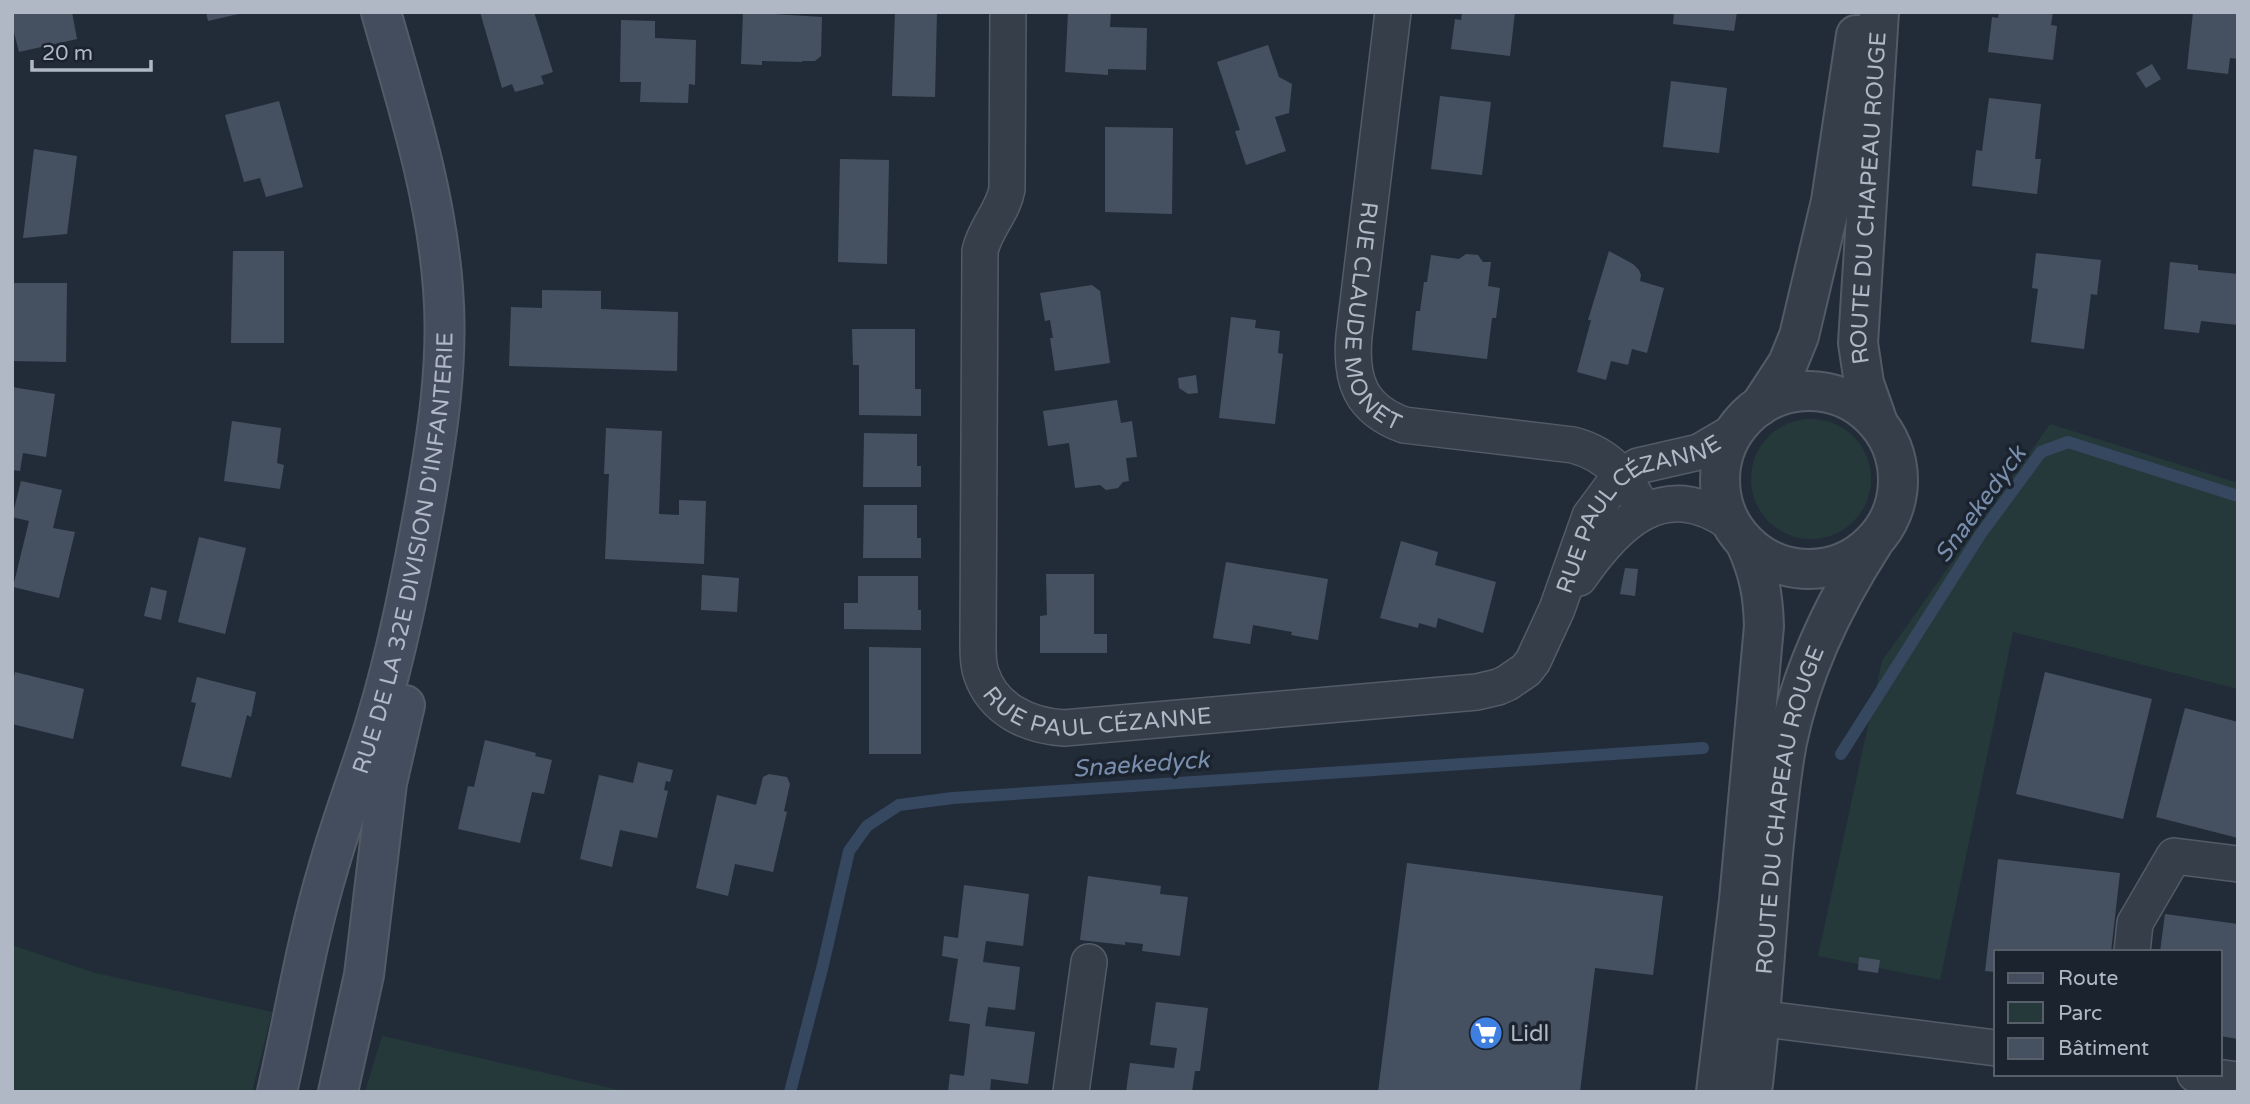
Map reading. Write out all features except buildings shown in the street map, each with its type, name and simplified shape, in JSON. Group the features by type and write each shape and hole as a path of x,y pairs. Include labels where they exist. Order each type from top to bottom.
{"main road":[{"name":"RUE DE LA 32E DIVISION D'INFANTERIE","path":"277,1092 319,899 395,651 427,495 442,380 443,290 433,204 381,12"},
{"name":"RUE DE LA 32E DIVISION D'INFANTERIE","path":"338,1092 364,975 387,783 444,531 462,413 467,359 467,278 457,203 444,147 405,12"}],"street":[{"name":"RUE PAUL CÉZANNE","path":"1008,12 1007,189 1002,205 982,241 979,262 979,661 981,673 992,694 1026,721 1039,726 1064,728 1489,690 1507,683 1526,670 1539,649 1590,516 1603,495 1622,475 1637,466 1699,452 1747,419"},
{"name":"RUE CLAUDE MONET","path":"1393,12 1353,336 1353,367 1359,389 1373,407 1404,425 1573,445 1597,454 1622,475 1644,511"},
{"name":"ROUTE DU CHAPEAU ROUGE","path":"1747,419 1788,363 1799,336 1831,201 1860,12"},
{"name":"ROUTE DU CHAPEAU ROUGE","path":"1878,423 1864,383 1858,343 1879,12"},
{"path":"1809,391 1826,393 1851,402 1866,411 1878,423 1895,454 1898,489 1888,522 1873,543 1859,555 1844,563 1818,570 1792,568 1760,555 1739,533 1722,498 1720,472 1727,446 1747,419 1775,398 1809,391"},
{"name":"RUE PAUL CÉZANNE","path":"1556,609 1608,539 1620,527 1644,511 1660,505 1688,504 1716,513 1739,533"},
{"name":"ROUTE DU CHAPEAU ROUGE","path":"1739,533 1756,564 1762,589 1764,626 1744,1016 1752,1092"},
{"name":"ROUTE DU CHAPEAU ROUGE","path":"1716,1092 1744,1016 1768,906 1787,742 1819,640 1839,597 1873,543"},
{"path":"2132,950 2135,923 2174,856 2238,864"},
{"path":"1071,1092 1089,962"},
{"path":"1744,1016 1994,1048"},
{"path":"2209,1076 2238,1080"}],"green space":[{"path":"1811,419 1834,423 1854,436 1867,456 1871,479 1867,502 1854,522 1834,535 1811,539 1788,535 1768,522 1755,502 1751,479 1755,456 1768,436 1788,423"},
{"path":"2050,424 2238,483 2238,689 2013,632 1940,980 1818,956 1882,661"},
{"path":"12,945 95,973 272,1012 252,1092 12,1092"},
{"path":"382,1036 396,1039 628,1092 365,1092"}],"waterway":[{"name":"Snaekedyck","path":"1841,754 1980,535 2041,452 2068,442 2238,496"},
{"name":"Snaekedyck","path":"790,1092 849,851 867,826 899,805 953,798 1703,748"}],"place":[{"name":"Lidl","path":"1486,1033"}]}
